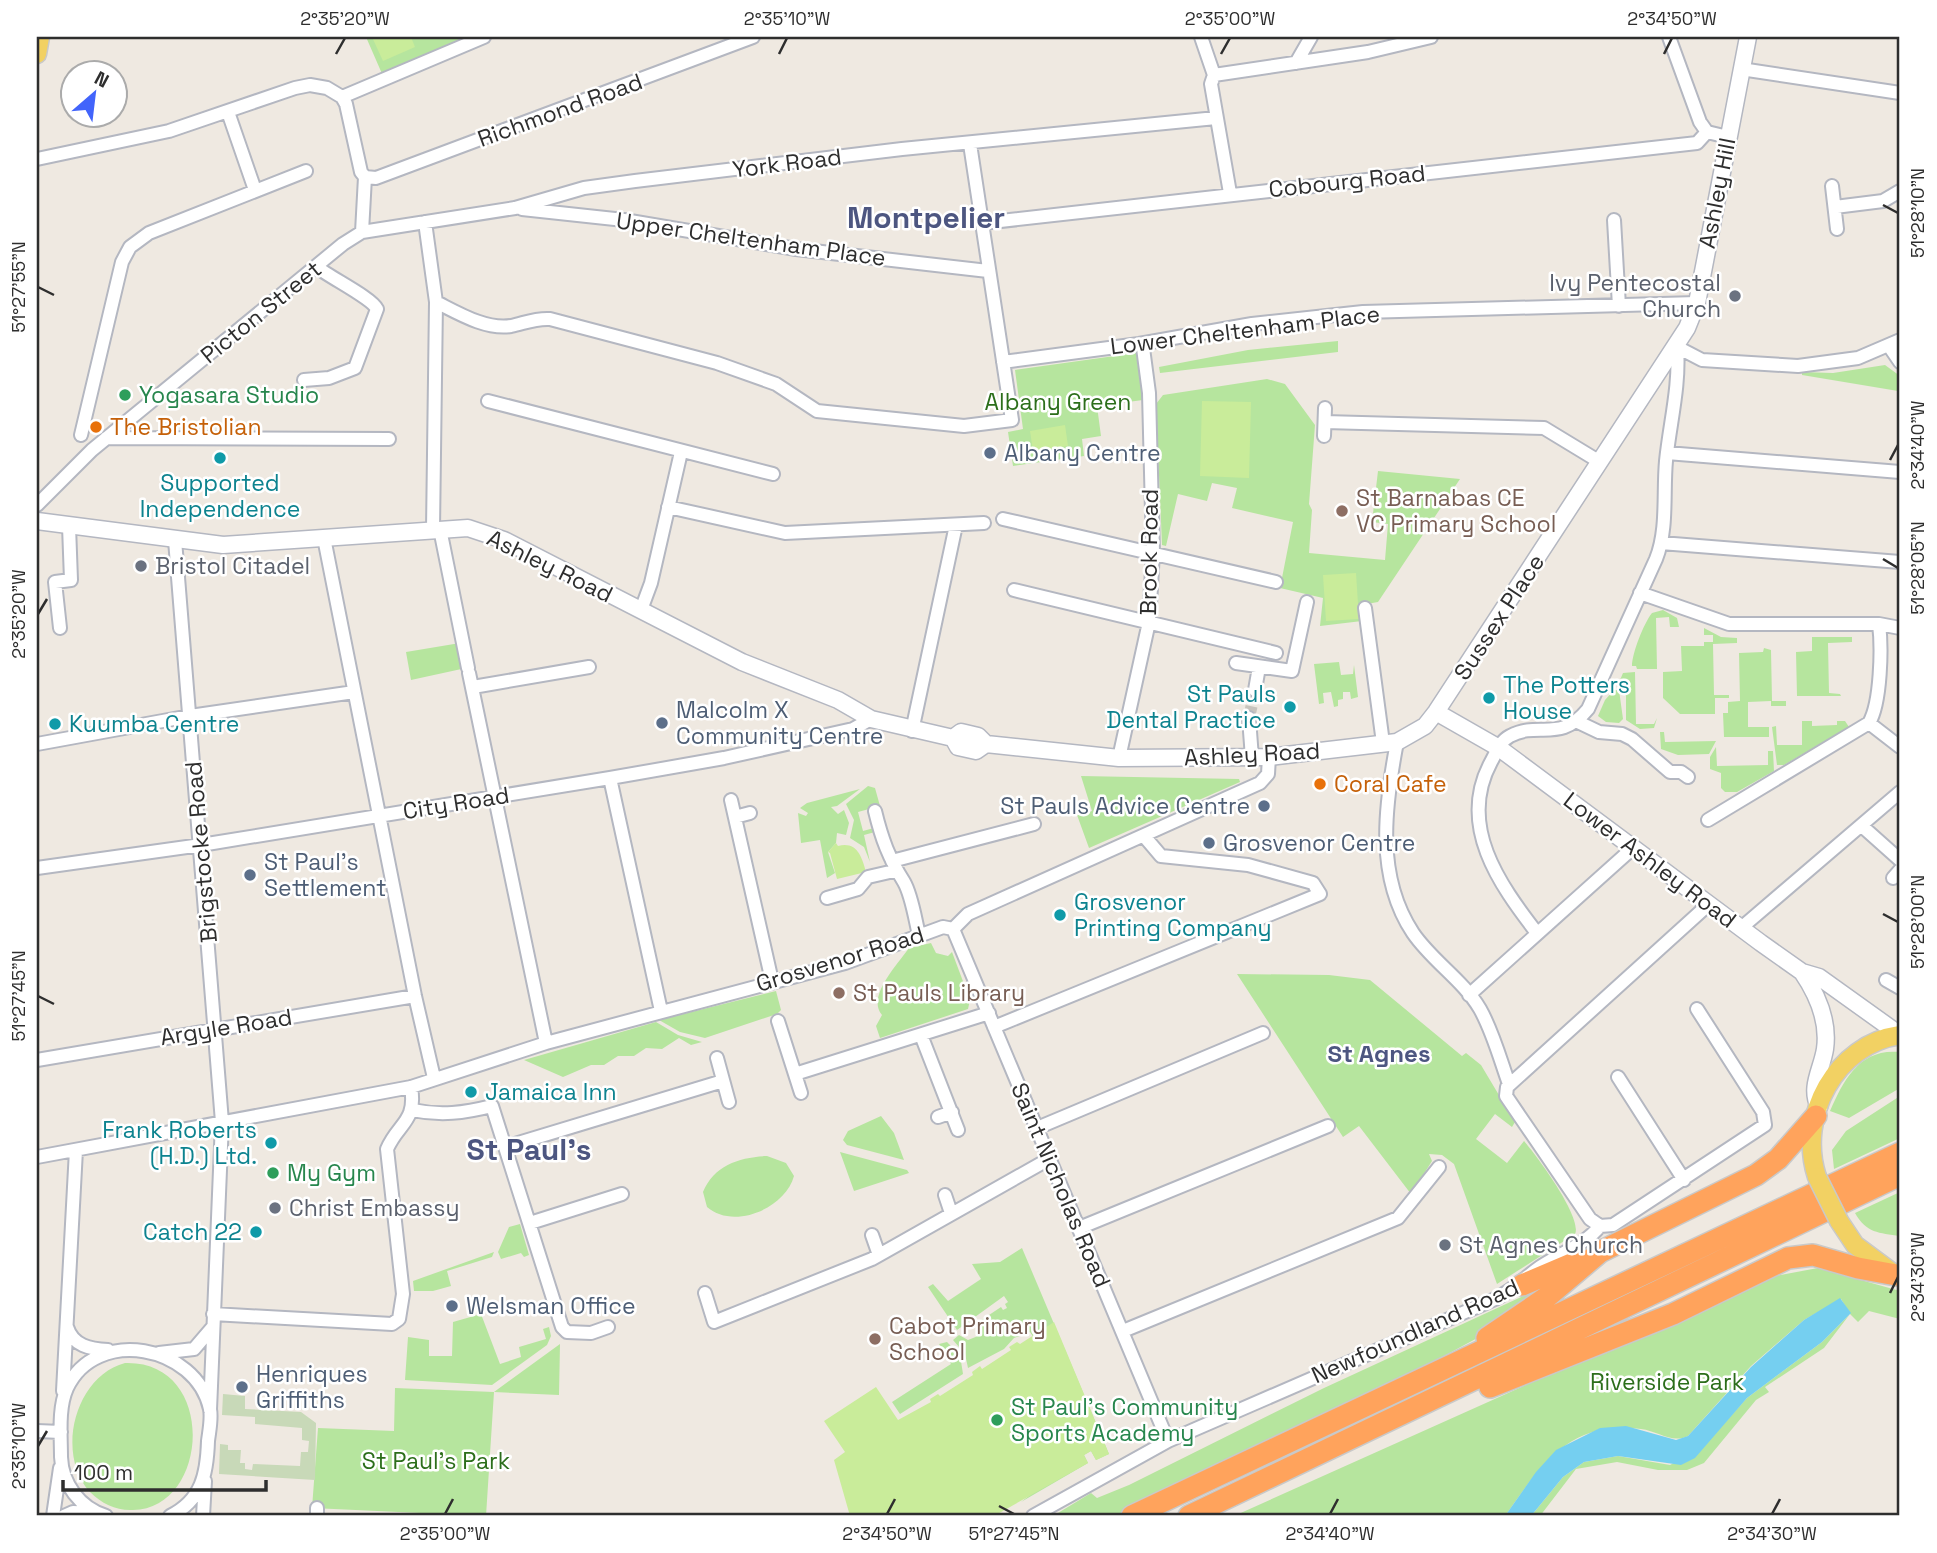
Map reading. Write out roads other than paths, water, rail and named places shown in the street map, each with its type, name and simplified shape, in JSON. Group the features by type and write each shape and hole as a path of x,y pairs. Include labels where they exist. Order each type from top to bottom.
{"highway":[{"path":"1521,1285 1600,1252 1756,1175 1778,1159 1818,1112"},
{"path":"1132,1516 1900,1153"},
{"path":"1189,1516 1900,1175"},
{"path":"1397,1390 1515,1319 1547,1297 1600,1252"},
{"path":"1328,1450 1592,1348 1673,1314 1788,1258 1813,1255 1858,1268 1898,1275"}],"main road":[{"path":"37,54 40,37"},
{"name":"Ashley Hill","path":"1677,347 1697,303 1748,37"},
{"name":"Sussex Place","path":"1436,712 1677,347"},
{"name":"Ashley Road","path":"37,522 223,545 468,528 488,533 742,662 838,701 871,719 912,731 953,738 958,747 976,751 986,744 1119,758 1261,758 1390,742 1425,726 1436,712"},
{"path":"1436,712 1499,748"},
{"name":"Lower Ashley Road","path":"1499,748 1802,972 1819,977 1900,1035"},
{"name":"Lower Ashley Road","path":"1802,972 1818,998 1825,1028 1825,1051 1815,1092 1818,1112"},
{"path":"1898,1275 1855,1245 1839,1221 1817,1177 1811,1149 1818,1112 1835,1076 1849,1056 1866,1045 1900,1035"}],"street":[{"path":"342,97 484,37"},
{"name":"Richmond Road","path":"365,177 376,178 753,37"},
{"path":"1200,37 1214,75 1211,84 1230,193"},
{"path":"1296,62 1311,37"},
{"path":"1214,75 1368,52 1431,37"},
{"path":"1670,37 1694,97 1700,122 1707,132 1728,137"},
{"path":"1741,69 1900,93"},
{"path":"37,159 169,131 310,86 327,88 342,97 361,172 365,177 362,232"},
{"path":"228,112 255,190"},
{"name":"York Road","path":"362,232 515,208 584,188 902,149 1216,118"},
{"name":"Cobourg Road","path":"983,223 1230,193 1697,143 1707,132"},
{"path":"436,302 491,325 510,326 536,318 550,319 704,359 776,384 817,411 964,426 1013,420 970,144"},
{"path":"82,435 122,262 130,247 149,233 306,171"},
{"path":"1832,186 1837,229"},
{"path":"1835,207 1884,201 1900,191"},
{"name":"Upper Cheltenham Place","path":"515,208 624,220 796,249 988,271"},
{"path":"1614,220 1619,306"},
{"path":"425,222 436,302 437,529 473,687 546,1043"},
{"name":"Picton Street","path":"37,505 46,492 106,438 362,232"},
{"path":"304,380 329,378 355,368 363,340 377,309 369,299 337,283 317,267"},
{"name":"Lower Cheltenham Place","path":"1003,362 1139,344 1252,324 1363,312 1697,303"},
{"path":"1537,933 1497,877 1479,830 1479,806 1486,772 1499,748 1513,735 1566,728 1577,722 1588,709 1661,543 1667,453 1679,374 1677,347 1702,359 1798,366 1858,358 1895,343 1900,362"},
{"name":"Brook Road","path":"1119,758 1149,622 1153,552 1149,393 1143,348 1139,344"},
{"path":"488,401 773,474"},
{"path":"1324,436 1325,408"},
{"path":"1325,422 1544,428 1600,462"},
{"path":"106,438 389,439"},
{"path":"641,610 681,452"},
{"path":"1667,453 1900,472"},
{"path":"668,508 785,533 984,523"},
{"path":"1003,519 1276,582"},
{"path":"912,731 956,525"},
{"path":"60,628 55,582 71,580 69,526"},
{"path":"324,538 415,996 434,1078"},
{"name":"Brigstocke Road","path":"175,540 222,1122 203,1516"},
{"path":"1661,543 1900,562"},
{"path":"1014,590 1276,653"},
{"path":"1640,593 1729,624 1879,624 1900,628"},
{"path":"1236,663 1292,671 1307,602"},
{"path":"1365,608 1390,742 1386,842 1392,882 1413,934 1480,1009 1508,1090 1590,1219 1600,1226"},
{"path":"1708,820 1869,723 1874,710 1881,650 1879,624"},
{"path":"473,687 589,667"},
{"path":"1255,690 1259,667"},
{"path":"37,744 190,716 354,692"},
{"path":"1249,718 1261,758"},
{"name":"City Road","path":"37,868 201,845 610,778 810,739 853,729 871,719"},
{"path":"1577,722 1599,732 1627,737 1670,772 1681,772 1688,777"},
{"path":"1869,723 1900,747"},
{"name":"Grosvenor Road","path":"37,1157 411,1087 546,1043 845,963 943,927 953,929 968,914 1260,783 1268,774 1261,758"},
{"path":"610,778 661,1011"},
{"path":"1741,928 1863,827 1900,792"},
{"path":"731,800 772,981"},
{"path":"875,811 884,847 905,883 919,935"},
{"path":"735,817 750,813"},
{"path":"827,898 858,889 868,877 893,866 1034,824"},
{"path":"1863,827 1900,860"},
{"path":"994,1027 1320,894 1313,883 1248,865 1161,856 1144,836"},
{"path":"1469,995 1634,847"},
{"path":"1508,1090 1709,904"},
{"name":"Saint Nicholas Road","path":"953,929 1168,1441"},
{"path":"1886,980 1900,988"},
{"name":"Argyle Road","path":"37,1060 415,996"},
{"name":"Newfoundland Road","path":"1033,1516 1168,1441 1521,1285 1542,1266 1590,1237 1600,1226 1613,1226 1762,1130 1766,1123 1763,1112 1697,1009"},
{"path":"794,1074 989,1013"},
{"path":"778,1021 801,1093"},
{"path":"1037,1128 1263,1033"},
{"path":"921,1035 958,1130"},
{"path":"717,1058 729,1102"},
{"path":"1619,1077 1684,1180"},
{"path":"505,1147 723,1081"},
{"path":"213,1314 392,1324 399,1319 403,1294 387,1149 412,1110 411,1087"},
{"path":"412,1110 434,1114 463,1114 492,1106 564,1330 591,1333 608,1327"},
{"path":"938,1117 952,1112"},
{"path":"1079,1228 1328,1126"},
{"path":"53,1516 61,1461 65,1324 76,1150"},
{"path":"705,1293 714,1322 879,1255 1049,1159"},
{"path":"1122,1331 1398,1218 1439,1167"},
{"path":"530,1223 622,1194"},
{"path":"945,1195 951,1213"},
{"path":"872,1235 879,1255"},
{"path":"65,1324 75,1342 84,1347 159,1353 194,1349 212,1328"},
{"path":"63,1401 80,1368 111,1350"},
{"path":"159,1353 177,1362 189,1373 210,1410"},
{"path":"37,1431 61,1432"},
{"path":"61,1461 63,1473 76,1496 102,1515"},
{"path":"170,1516 191,1500 205,1480"},
{"path":"64,1516 73,1512 102,1515"}],"water":[{"path":"1840,1298 1851,1313 1822,1342 1747,1398 1695,1458 1681,1465 1618,1456 1584,1462 1563,1477 1531,1516 1505,1516 1536,1472 1556,1450 1600,1428 1626,1426 1676,1440 1688,1436 1751,1367 1804,1320"}],"tunnel":[{"path":"1249,718 1255,690"}],"place":[{"name":"Ivy Pentecostal Church","path":"1735,296"},
{"name":"Yogasara Studio","path":"125,395"},
{"name":"The Bristolian","path":"96,427"},
{"name":"Albany Centre","path":"990,453"},
{"name":"Supported Independence","path":"220,458"},
{"name":"St Barnabas CE VC Primary School","path":"1342,511"},
{"name":"Bristol Citadel","path":"141,566"},
{"name":"The Potters House","path":"1489,698"},
{"name":"St Pauls Dental Practice","path":"1290,707"},
{"name":"Malcolm X Community Centre","path":"662,723"},
{"name":"Kuumba Centre","path":"55,724"},
{"name":"Coral Cafe","path":"1320,784"},
{"name":"St Pauls Advice Centre","path":"1264,806"},
{"name":"Grosvenor Centre","path":"1209,843"},
{"name":"St Paul's Settlement","path":"250,875"},
{"name":"Grosvenor Printing Company","path":"1060,915"},
{"name":"St Pauls Library","path":"839,993"},
{"name":"Jamaica Inn","path":"471,1092"},
{"name":"Frank Roberts (H.D.) Ltd.","path":"271,1143"},
{"name":"My Gym","path":"273,1173"},
{"name":"Christ Embassy","path":"275,1208"},
{"name":"Catch 22","path":"256,1232"},
{"name":"St Agnes Church","path":"1445,1245"},
{"name":"Welsman Office","path":"452,1306"},
{"name":"Cabot Primary School","path":"875,1339"},
{"name":"Henriques Griffiths","path":"242,1387"},
{"name":"St Paul's Community Sports Academy","path":"997,1420"}],"district":[{"name":"Montpelier","path":"926,218"},
{"name":"St Agnes","path":"1379,1054"},
{"name":"St Paul's","path":"529,1150"}],"park label":[{"name":"Albany Green","path":"1058,402"},
{"name":"Riverside Park","path":"1667,1382"},
{"name":"St Paul's Park","path":"436,1461"}]}
